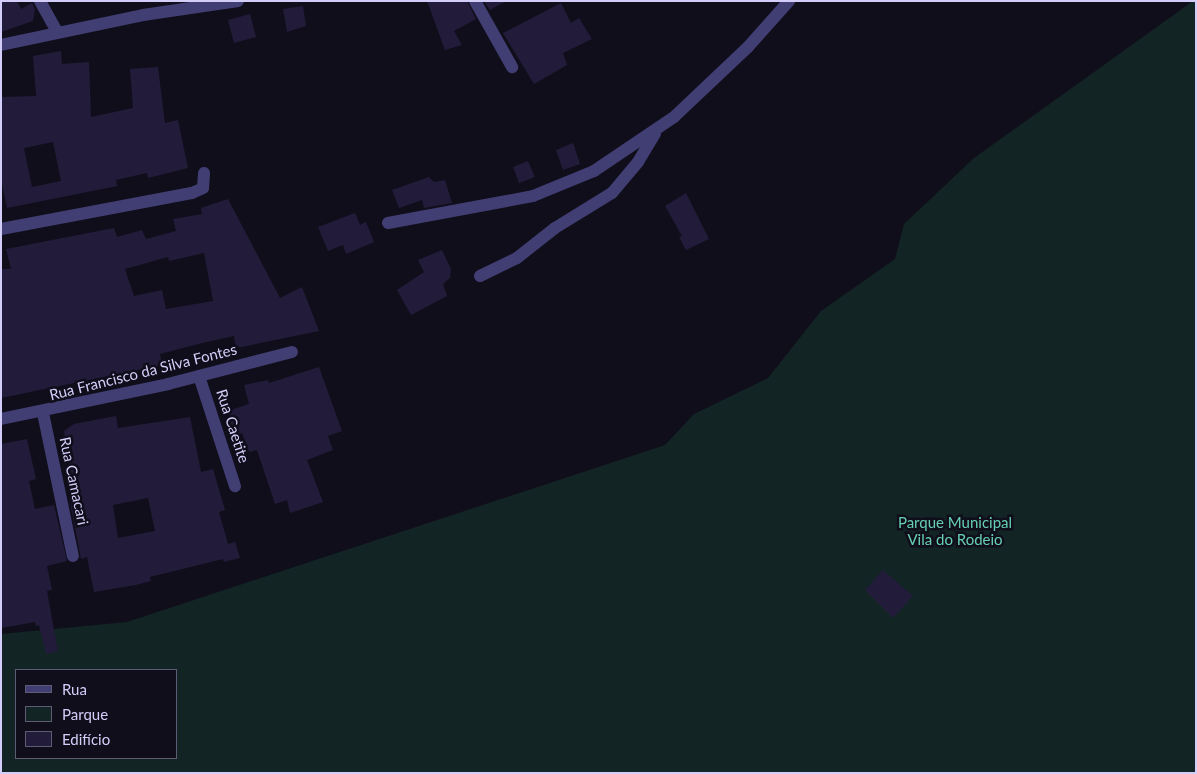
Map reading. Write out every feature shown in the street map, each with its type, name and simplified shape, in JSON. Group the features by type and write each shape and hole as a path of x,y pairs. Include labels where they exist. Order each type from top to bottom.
{"street":[{"path":"40,1 57,32"},
{"path":"1,45 143,15 238,1"},
{"path":"475,1 512,67"},
{"path":"388,223 532,196 594,171 656,132 735,60 789,1"},
{"path":"480,276 517,258 555,228 612,192 638,162 656,132"},
{"path":"1,229 192,193 203,188 204,173"},
{"name":"Rua Francisco da Silva Fontes","path":"1,419 43,413 292,352"},
{"name":"Rua Caetite","path":"199,376 235,486"},
{"name":"Rua Camacari","path":"43,413 73,556"}],"green space":[{"name":"Parque Municipal Vila do Rodeio","path":"1193,1 1196,1 1196,773 1,773 1,634 127,622 665,445 694,414 768,378 821,311 895,259 904,224 974,158"}],"building":[{"path":"1,1 17,1 21,9 32,3 35,9 33,21 1,32"},
{"path":"427,1 467,1 476,19 454,31 462,45 445,50"},
{"path":"484,1 506,1 490,10"},
{"path":"561,3 571,23 579,18 592,39 563,53 567,65 534,84 503,33"},
{"path":"303,6 306,26 287,32 283,9"},
{"path":"250,14 256,37 234,43 228,20"},
{"path":"61,51 62,64 89,62 91,117 133,108 130,69 158,67 165,123 178,120 188,168 148,178 147,173 116,180 117,186 7,208 1,179 1,97 36,96 33,56","holes":["53,142 61,181 32,187 24,148"]},
{"path":"573,143 580,164 563,170 556,150"},
{"path":"528,161 535,177 519,183 513,167"},
{"path":"429,177 434,182 445,180 452,203 424,208 422,200 399,208 392,190"},
{"path":"686,193 709,239 686,250 679,237 682,236 665,206"},
{"path":"228,199 280,298 302,287 319,331 236,348 234,336 160,354 162,365 1,398 1,269 11,269 6,249 114,228 117,237 142,230 146,239 176,231 173,219 202,214 201,208","holes":["204,253 213,301 166,309 162,290 134,296 125,269 168,257 169,261"]},
{"path":"355,213 360,225 366,222 374,242 346,254 343,245 328,251 318,227"},
{"path":"442,250 451,269 450,278 443,284 447,296 411,315 397,290 424,272 418,260"},
{"path":"319,367 342,431 328,436 333,450 307,460 323,502 290,513 287,500 275,504 257,450 249,452 242,433 234,436 228,411 249,404 244,385 268,380 269,383"},
{"path":"116,416 118,428 190,417 201,472 213,469 225,510 219,512 228,544 235,542 240,558 224,562 223,559 150,577 151,581 136,585 94,592 87,557 81,559 70,502 75,500 64,431 74,424","holes":["148,498 155,531 118,538 113,505"]},
{"path":"27,439 36,479 29,481 35,509 54,505 67,561 47,566 52,590 47,591 58,651 46,654 39,625 36,626 35,622 1,628 1,444"},
{"path":"883,570 913,596 893,618 865,590"}]}
